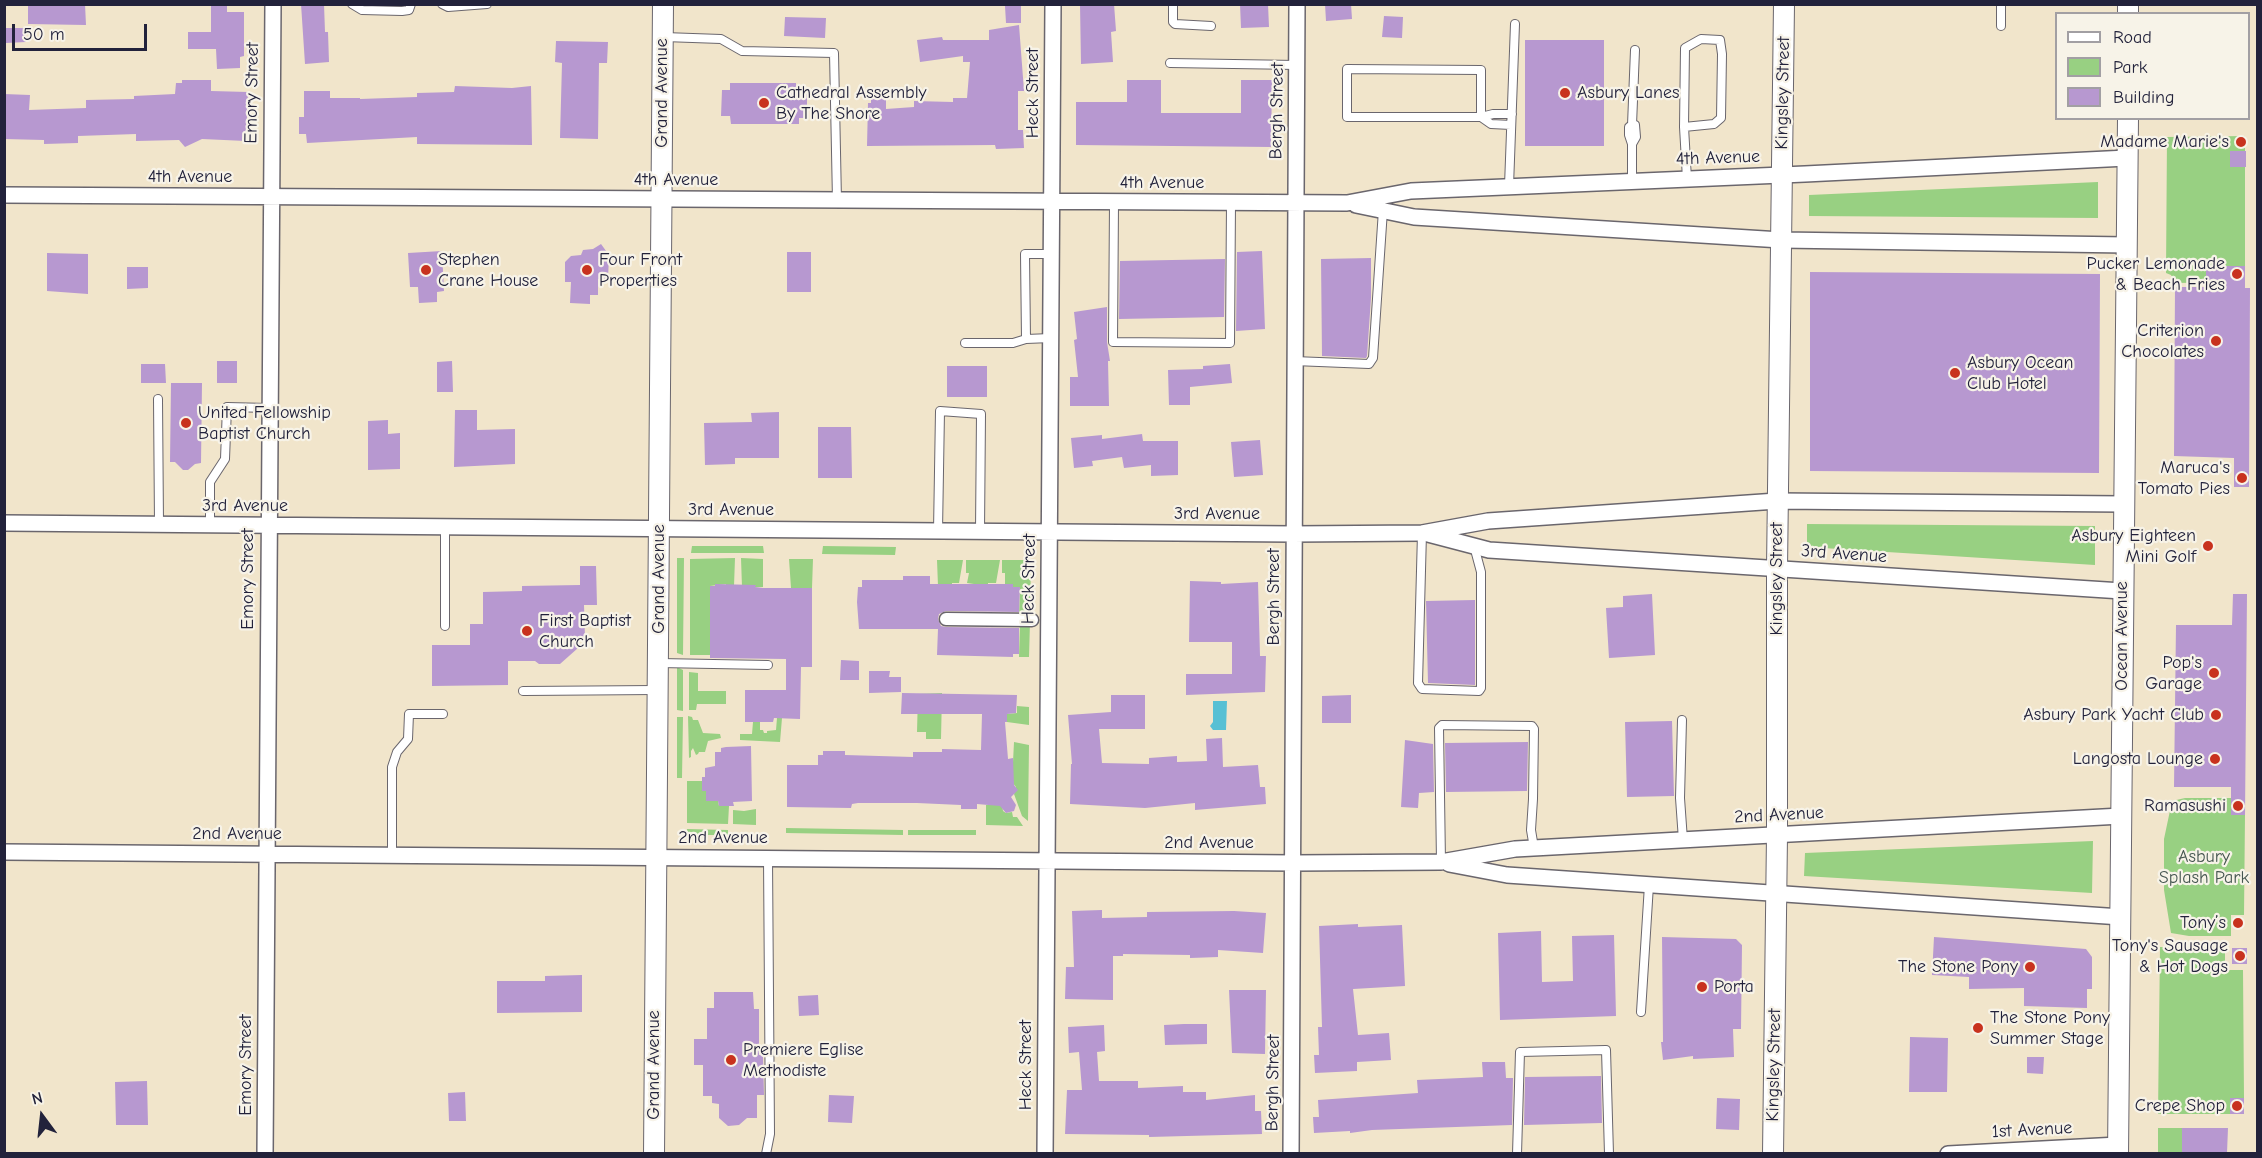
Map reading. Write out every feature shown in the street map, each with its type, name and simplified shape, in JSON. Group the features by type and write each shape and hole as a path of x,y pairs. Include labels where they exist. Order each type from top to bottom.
{"street":[{"name":"Emory Street","path":"265,1154 273,4"},
{"name":"Grand Avenue","path":"654,1154 663,4"},
{"name":"Heck Street","path":"1045,1154 1053,4"},
{"name":"Bergh Street","path":"1291,1154 1297,4"},
{"name":"Kingsley Street","path":"1773,1154 1784,4"},
{"name":"Ocean Avenue","path":"2118,1149 2128,120"},
{"name":"4th Avenue","path":"4,195 1383,203 1411,191 2127,158"},
{"name":"4th Avenue","path":"1383,203 1414,217 1780,240 2127,245"},
{"name":"3rd Avenue","path":"4,523 1293,534 1422,533 1488,521 1778,501 2123,504"},
{"name":"3rd Avenue","path":"1422,533 1489,550 2122,591"},
{"path":"946,619 1032,620"},
{"name":"2nd Avenue","path":"4,852 1294,863 1441,862 1515,849 2121,816"},
{"name":"2nd Avenue","path":"1441,862 1507,875 2121,917"},
{"name":"1st Avenue","path":"1948,1154 2118,1149"}],"lane":[{"path":"352,4 362,10 402,11 409,10 411,4"},
{"path":"442,4 448,7 488,4"},
{"path":"1173,4 1175,24 1211,26"},
{"path":"2001,4 2001,26"},
{"path":"1509,186 1515,24"},
{"path":"663,38 721,39 742,51 834,53 837,201"},
{"path":"1684,127 1714,124 1721,118 1722,54 1720,40 1701,39 1685,48 1684,127 1687,179"},
{"path":"1632,182 1632,144 1629,127 1632,124 1635,50"},
{"path":"1170,63 1297,65"},
{"path":"1480,117 1481,70 1347,69 1347,117 1480,117 1492,114 1512,114"},
{"path":"1480,117 1491,124 1511,125"},
{"path":"1114,202 1113,342 1230,343 1231,203"},
{"path":"1294,361 1369,364 1373,358 1383,203"},
{"path":"1026,339 1025,254 1052,254"},
{"path":"965,343 1013,343 1026,339 1051,338"},
{"path":"158,399 159,524"},
{"path":"210,525 210,482 225,459 227,407 269,408"},
{"path":"938,531 940,411 981,414 980,531"},
{"path":"445,527 445,626"},
{"path":"1422,533 1418,683 1422,689 1479,691 1481,688 1481,572 1474,546"},
{"path":"658,663 768,665"},
{"path":"523,691 658,690"},
{"path":"393,855 392,767 398,752 408,739 409,714 444,714"},
{"path":"1682,720 1680,798 1683,840"},
{"path":"1441,862 1439,728 1442,725 1532,726 1534,729 1531,830 1534,848"},
{"path":"766,1154 770,1134 768,858"},
{"path":"1641,1012 1648,885"},
{"path":"1517,1154 1520,1052 1606,1050 1608,1154"}],"green space":[{"path":"2245,136 2245,282 2175,283 2171,275 2166,273 2167,137"},
{"path":"2098,182 2098,218 1809,216 1809,195"},
{"path":"1807,524 2095,526 2095,565 1807,547"},
{"path":"692,546 763,546 764,553 691,553"},
{"path":"823,546 896,547 895,555 822,554"},
{"path":"677,558 684,558 683,655 677,653"},
{"path":"735,558 734,586 726,586 726,584 710,586 710,655 690,655 690,559"},
{"path":"741,558 763,559 763,587 755,587 755,585 742,587"},
{"path":"789,559 813,559 812,588 791,588"},
{"path":"937,560 963,560 959,583 952,583 952,586 938,586"},
{"path":"966,560 1000,560 996,583 988,583 988,586 967,583 969,573 966,573"},
{"path":"1002,560 1031,560 1030,618 1019,618 1020,588 1013,587 1012,584 1005,584"},
{"path":"1020,622 1030,622 1029,657 1019,657"},
{"path":"677,667 683,670 683,711 677,710"},
{"path":"689,672 698,673 698,691 726,691 726,704 697,704 696,710 689,710"},
{"path":"942,693 941,739 926,739 926,732 917,732 918,694"},
{"path":"1017,706 1029,707 1029,725 1007,722 1007,714 1017,713"},
{"path":"688,716 693,720 698,720 703,733 720,734 721,738 708,741 705,752 699,752 696,755 693,748 689,758"},
{"path":"677,717 683,717 682,778 677,778"},
{"path":"777,718 782,718 780,742 740,740 740,734 752,734 753,722 760,722 760,730 764,733 776,730"},
{"path":"1014,742 1029,745 1028,821 1022,816 1014,794 1016,787 1012,782"},
{"path":"687,781 702,781 702,791 706,791 706,801 718,801 719,806 729,806 728,824 687,823"},
{"name":"Asbury Splash Park","path":"2185,798 2231,798 2231,815 2245,815 2244,915 2231,915 2231,936 2189,936 2171,933 2164,890 2164,839 2172,801"},
{"path":"986,805 1002,805 1003,811 1012,812 1013,817 1017,817 1023,826 986,825"},
{"path":"756,809 756,825 733,824 733,810"},
{"path":"786,828 903,830 903,835 786,833"},
{"path":"687,829 728,830 728,835 687,835"},
{"path":"908,830 976,830 976,835 908,835"},
{"path":"2093,841 2092,893 1804,876 1805,853"},
{"path":"2160,947 2225,947 2225,970 2243,970 2244,1098 2230,1098 2230,1114 2158,1114"},
{"path":"2158,1128 2182,1128 2182,1153 2158,1154"}],"water":[{"path":"1213,701 1227,701 1226,730 1213,730 1210,726 1213,722"}],"building":[{"path":"85,4 86,25 28,24 28,6"},
{"path":"211,4 227,4 227,12 244,12 244,56 240,57 240,68 217,69 216,49 188,49 188,32 211,32"},
{"path":"301,4 324,4 329,62 305,64"},
{"path":"1080,4 1114,4 1116,31 1111,32 1113,62 1081,64"},
{"path":"1240,4 1268,4 1269,27 1241,28"},
{"path":"1325,4 1351,4 1352,19 1326,21"},
{"path":"1005,6 1021,6 1021,23 1006,23"},
{"path":"1384,16 1403,17 1402,38 1382,37"},
{"path":"785,17 826,18 825,38 784,36"},
{"path":"1019,25 1024,91 1018,91 1018,130 1023,130 1024,148 996,149 995,145 867,146 868,103 871,103 871,91 886,91 886,109 914,107 914,101 953,102 953,98 967,98 970,62 963,62 963,56 920,62 917,40 942,37 943,40 989,40 989,30"},
{"path":"5,28 25,28 26,42 6,43"},
{"name":"Asbury Lanes","path":"1525,40 1604,40 1604,146 1525,146"},
{"path":"556,41 608,42 607,63 599,63 598,139 560,138 562,63 555,62"},
{"path":"182,80 211,80 211,91 248,92 246,141 202,139 185,147 179,140 136,141 136,134 78,136 78,143 44,144 44,140 4,139 4,94 30,95 29,110 86,108 86,100 134,99 134,96 175,94 176,83 182,83"},
{"path":"1127,80 1161,80 1161,113 1241,113 1241,80 1272,80 1271,147 1076,145 1076,102 1127,102"},
{"name":"Cathedral Assembly By The Shore","path":"730,83 796,83 796,88 807,88 807,118 799,118 799,124 731,124 730,116 721,116 722,90 730,90"},
{"path":"455,86 512,88 531,86 532,145 417,144 417,137 307,143 306,134 299,134 299,117 304,117 304,91 330,91 330,98 360,99 417,97 417,93 454,92"},
{"path":"2230,151 2246,151 2246,167 2230,167"},
{"name":"Four Front Properties","path":"601,244 609,255 608,279 598,279 598,295 590,295 590,304 570,303 571,282 565,282 565,262 571,256 581,255 583,250 593,249"},
{"name":"Stephen Crane House","path":"442,251 444,291 437,292 437,302 419,303 418,287 410,287 408,253"},
{"path":"1262,251 1265,329 1236,331 1237,252"},
{"path":"787,252 811,252 811,292 787,292"},
{"path":"47,253 88,254 88,294 47,291"},
{"path":"1371,258 1371,298 1366,358 1322,356 1321,259"},
{"path":"1225,259 1224,317 1119,319 1120,261"},
{"path":"2206,266 2245,266 2245,288 2250,288 2249,487 2234,487 2234,458 2174,456 2175,287 2206,287"},
{"path":"127,267 148,267 148,288 127,289"},
{"name":"Asbury Ocean Club Hotel","path":"1810,272 2100,274 2099,473 1810,471"},
{"path":"1107,307 1107,342 1110,361 1108,361 1109,406 1070,406 1070,377 1078,377 1074,312"},
{"path":"217,361 237,361 237,383 217,383"},
{"path":"452,361 453,392 437,392 437,362"},
{"path":"141,364 165,364 166,383 141,383"},
{"path":"1230,364 1232,383 1190,387 1190,405 1169,405 1168,370 1203,369 1203,366"},
{"path":"947,366 987,366 987,397 947,397"},
{"name":"United Fellowship Baptist Church","path":"171,383 202,383 201,463 195,464 188,470 183,470 175,462 170,462"},
{"path":"455,410 477,410 477,430 515,429 515,464 454,467"},
{"path":"779,412 779,458 735,458 735,464 705,465 704,423 752,422 751,413"},
{"path":"388,420 388,434 400,433 400,469 368,470 368,421"},
{"path":"818,427 851,427 852,478 818,478"},
{"path":"1142,434 1143,441 1178,441 1178,475 1151,476 1151,465 1124,468 1122,457 1092,461 1093,466 1074,468 1071,438 1102,435 1102,439"},
{"path":"1260,440 1263,475 1234,477 1231,442"},
{"name":"First Baptist Church","path":"580,566 596,566 597,605 584,605 585,638 578,638 578,648 560,664 508,661 508,685 432,686 432,645 470,645 470,624 483,624 483,592 522,591 522,586 580,585"},
{"path":"903,576 930,576 930,584 1013,584 1013,587 1020,587 1019,612 946,611 939,614 938,619 941,626 946,627 1019,628 1019,654 1013,654 1013,657 937,655 938,629 859,629 857,602 858,587 862,587 862,580 903,580"},
{"path":"1190,581 1221,582 1221,584 1258,582 1260,656 1266,656 1265,692 1186,695 1186,674 1232,674 1232,642 1189,642"},
{"path":"715,584 756,585 755,587 763,588 812,588 812,667 801,667 800,719 774,718 773,722 745,722 745,690 786,690 786,659 710,658 710,586 715,586"},
{"path":"1652,594 1655,655 1609,658 1606,608 1623,607 1623,596"},
{"path":"2233,594 2247,594 2245,815 2231,815 2231,787 2174,787 2176,625 2232,625"},
{"path":"1475,600 1475,685 1428,683 1426,601"},
{"path":"841,660 859,661 859,680 840,680"},
{"path":"869,671 890,671 889,677 901,677 901,692 869,693"},
{"path":"902,693 1017,695 1016,713 1007,714 1007,722 1005,722 1008,759 1013,758 1014,785 1018,790 1011,797 1016,805 1014,811 1006,813 1000,806 977,804 977,809 961,809 961,805 917,803 858,803 852,804 851,808 787,807 787,765 818,765 818,755 823,755 823,751 845,751 845,755 913,757 913,752 942,752 942,749 981,750 982,714 901,714"},
{"path":"1111,695 1145,695 1145,729 1099,729 1102,763 1149,764 1149,758 1177,756 1177,762 1207,761 1206,739 1222,738 1223,767 1258,765 1260,787 1265,787 1266,804 1195,810 1195,803 1145,808 1070,804 1072,764 1068,715 1111,712"},
{"path":"1351,695 1351,723 1322,723 1322,696"},
{"path":"1672,721 1674,796 1627,797 1625,722"},
{"path":"1405,740 1433,744 1434,792 1419,793 1418,808 1401,807"},
{"path":"1528,742 1527,791 1446,792 1445,743"},
{"path":"751,746 752,801 733,802 734,806 719,806 718,801 706,801 706,791 702,791 702,777 705,777 705,768 715,766 715,752 721,752 721,748 726,747"},
{"path":"1102,910 1102,918 1147,917 1147,912 1266,913 1263,953 1218,950 1218,957 1190,958 1190,955 1123,954 1123,956 1113,956 1113,1000 1065,999 1066,967 1074,967 1072,911"},
{"path":"1358,924 1358,927 1402,925 1405,986 1353,989 1358,1035 1389,1033 1391,1060 1357,1062 1357,1071 1315,1073 1314,1055 1319,1055 1318,1027 1322,1027 1319,926"},
{"path":"1541,931 1542,982 1573,981 1572,936 1614,935 1616,1016 1500,1020 1498,933"},
{"name":"Porta","path":"1662,937 1736,939 1742,945 1741,1029 1733,1029 1734,1057 1693,1059 1693,1056 1663,1060 1661,1042 1663,1042"},
{"name":"The Stone Pony","path":"1934,937 2086,949 2092,957 2092,989 2087,989 2087,1008 2024,1006 2024,988 1969,989 1969,977 1932,975"},
{"name":"Tony's Sausage & Hot Dogs","path":"2232,948 2247,948 2247,964 2232,964"},
{"path":"582,975 582,1012 497,1013 497,981 545,981 545,976"},
{"path":"1229,990 1266,990 1265,1054 1232,1053"},
{"name":"Premiere Eglise Methodiste","path":"714,992 753,992 754,1009 759,1009 759,1055 763,1055 764,1095 757,1095 757,1118 747,1118 739,1125 728,1126 719,1118 719,1104 712,1103 712,1096 703,1096 703,1065 694,1065 694,1039 707,1039 707,1008 714,1008"},
{"path":"818,995 819,1015 799,1016 798,996"},
{"path":"1207,1024 1207,1044 1165,1045 1164,1025"},
{"path":"1104,1025 1105,1051 1097,1052 1099,1081 1138,1081 1138,1088 1183,1086 1183,1092 1206,1092 1206,1100 1255,1095 1255,1111 1261,1111 1262,1134 1149,1137 1149,1135 1065,1134 1067,1090 1082,1090 1079,1052 1069,1053 1068,1027"},
{"path":"1910,1037 1948,1038 1947,1092 1909,1092"},
{"path":"2027,1057 2044,1057 2043,1074 2027,1073"},
{"path":"1482,1062 1505,1062 1506,1078 1513,1078 1512,1125 1314,1133 1313,1117 1319,1117 1318,1100 1418,1093 1417,1080 1483,1077"},
{"path":"1601,1076 1602,1123 1524,1125 1525,1077"},
{"path":"147,1081 148,1125 116,1125 115,1082"},
{"path":"465,1092 466,1121 449,1121 448,1093"},
{"path":"829,1095 854,1096 852,1123 828,1122"},
{"path":"1717,1098 1740,1099 1739,1130 1716,1129"},
{"name":"Crepe Shop","path":"2230,1098 2244,1098 2244,1114 2230,1114"},
{"path":"2182,1128 2228,1128 2227,1153 2182,1154"}],"place":[{"name":"Asbury Lanes","path":"1565,93"},
{"name":"Cathedral Assembly By The Shore","path":"764,103"},
{"name":"Madame Marie's","path":"2241,142"},
{"name":"Stephen Crane House","path":"426,270"},
{"name":"Four Front Properties","path":"587,270"},
{"name":"Pucker Lemonade & Beach Fries","path":"2237,274"},
{"name":"Criterion Chocolates","path":"2216,341"},
{"name":"Asbury Ocean Club Hotel","path":"1955,373"},
{"name":"United Fellowship Baptist Church","path":"186,423"},
{"name":"Maruca's Tomato Pies","path":"2242,478"},
{"name":"Asbury Eighteen Mini Golf","path":"2208,546"},
{"name":"First Baptist Church","path":"527,631"},
{"name":"Pop's Garage","path":"2214,673"},
{"name":"Asbury Park Yacht Club","path":"2216,715"},
{"name":"Langosta Lounge","path":"2215,759"},
{"name":"Ramasushi","path":"2238,806"},
{"name":"Tony’s","path":"2238,923"},
{"name":"Tony's Sausage & Hot Dogs","path":"2240,956"},
{"name":"The Stone Pony","path":"2030,967"},
{"name":"Porta","path":"1702,987"},
{"name":"The Stone Pony Summer Stage","path":"1978,1028"},
{"name":"Premiere Eglise Methodiste","path":"731,1060"},
{"name":"Crepe Shop","path":"2237,1106"}]}
